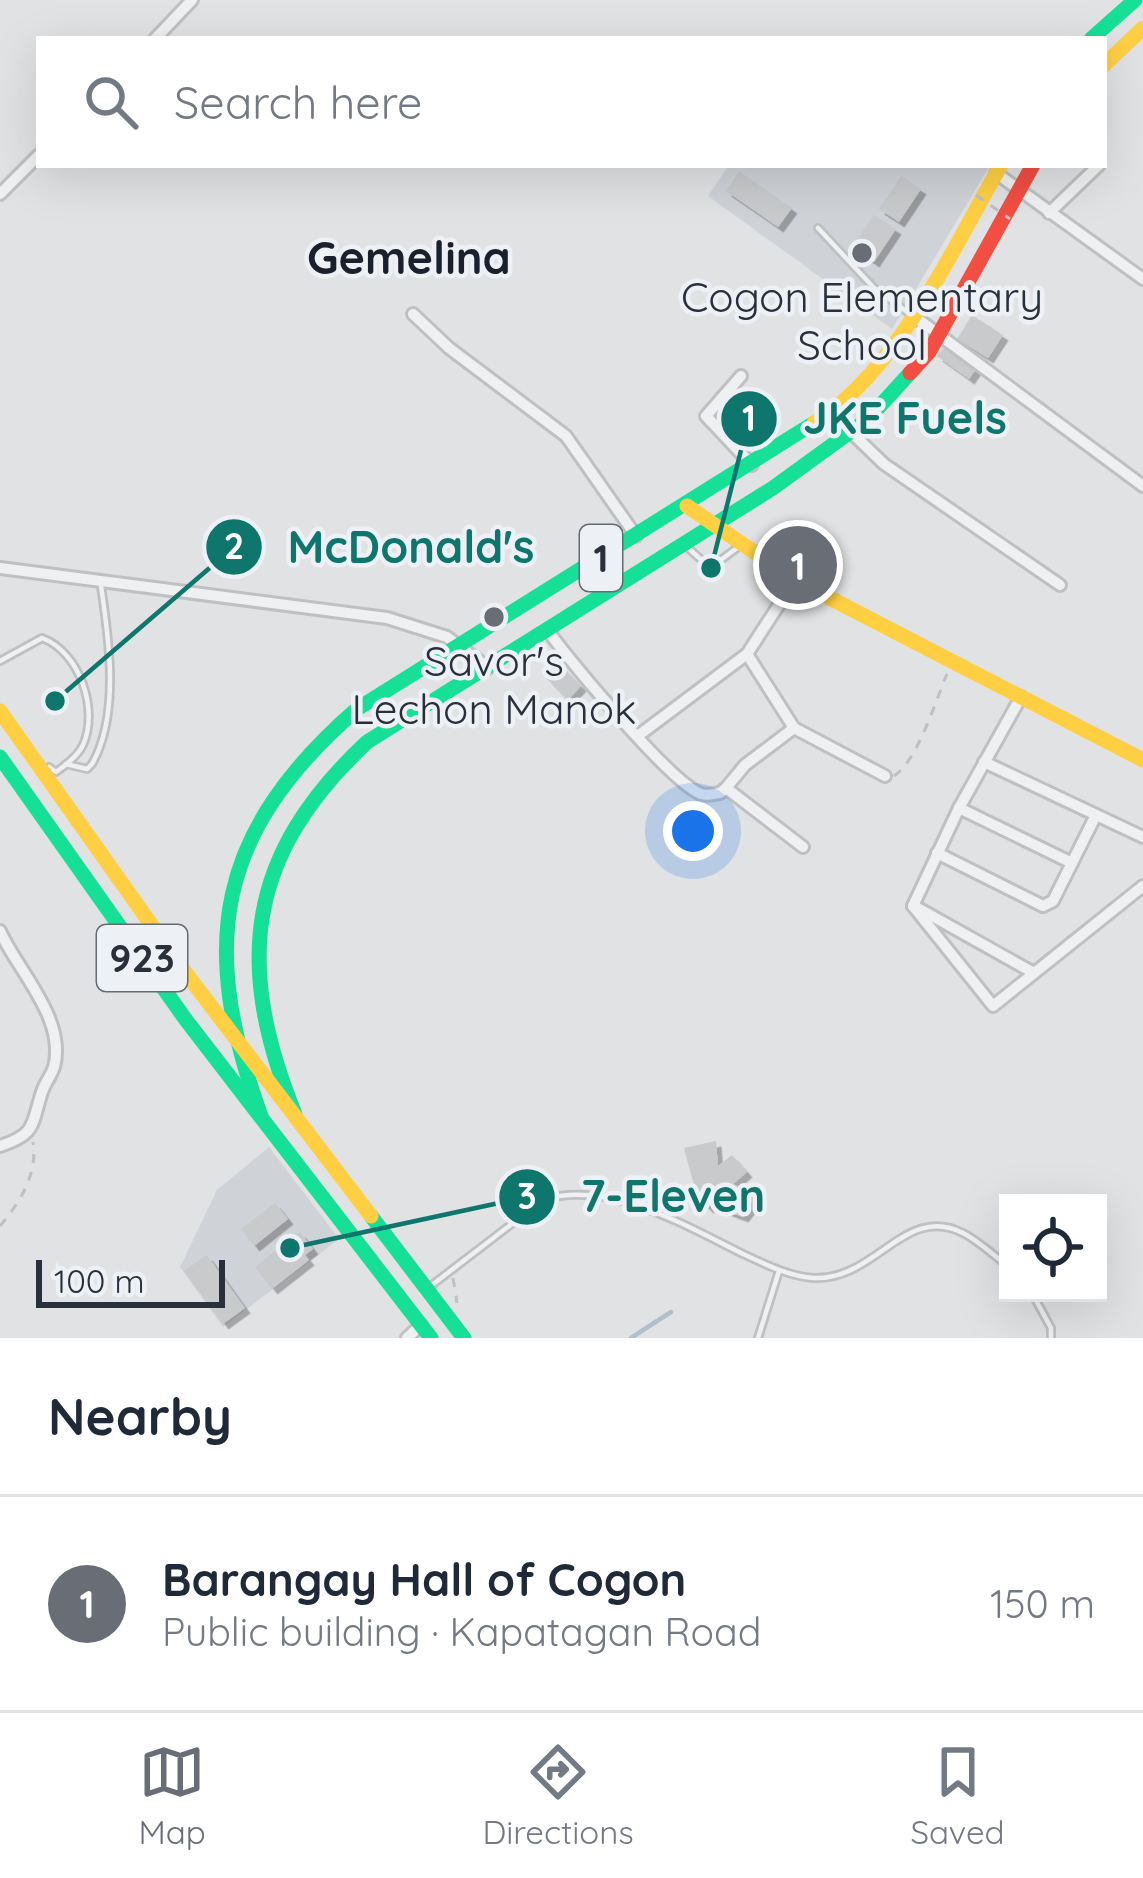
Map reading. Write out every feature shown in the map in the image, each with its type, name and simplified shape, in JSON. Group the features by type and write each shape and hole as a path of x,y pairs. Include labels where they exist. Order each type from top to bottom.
{"main road":[{"path":"1094,36 1135,0"},
{"path":"1107,62 1143,28"},
{"name":"1","path":"464,1338 296,1114 271,1054 258,989 259,929 279,856 304,807 340,762 851,434 903,383 940,335 1031,168"},
{"name":"1","path":"261,1116 232,1032 224,951 242,859 262,812 290,770 357,709 831,412 882,362 915,317 998,169"},
{"path":"687,506 795,580 1143,760"},
{"name":"923","path":"0,711 182,968 296,1114"},
{"name":"923","path":"0,757 186,1020 405,1304"},
{"path":"182,968 202,976 212,974 224,951"},
{"path":"405,1304 426,1331"}],"street":[{"path":"157,36 192,0"},
{"path":"0,194 36,158"},
{"path":"1049,212 1096,168"},
{"path":"998,169 1018,189 1143,279"},
{"path":"413,314 449,348 566,436 636,536"},
{"path":"915,317 1143,485"},
{"path":"741,376 706,416 752,465"},
{"path":"831,412 884,464 1060,585"},
{"path":"0,568 387,618 427,629 461,646 488,668"},
{"path":"639,735 747,654 795,580"},
{"path":"548,631 639,735 701,794 720,793 745,765 794,728"},
{"path":"747,654 794,728 885,776"},
{"path":"914,906 959,808 1021,697"},
{"path":"984,762 1143,837"},
{"path":"726,788 803,847"},
{"path":"959,808 1072,863"},
{"path":"937,853 1043,906 1053,901 1096,815"},
{"path":"914,906 992,1006 1143,886"},
{"path":"914,906 1034,973"},
{"path":"0,931 35,986 55,1048 55,1063 29,1132 0,1145"},
{"path":"407,1338 426,1331"}],"lane":[{"path":"818,228 874,288 915,317"},
{"path":"683,543 706,564"},
{"path":"718,562 741,545"},
{"path":"66,764 87,769 92,764 108,702 111,650 100,580"},
{"path":"0,662 42,638 52,642 68,658 88,699 89,722 81,751 56,772 30,754"},
{"path":"405,1304 543,1200 559,1195 590,1194 691,1228 779,1270 815,1278 856,1269 912,1229 935,1225 963,1233 999,1260"},
{"path":"758,1338 779,1270"},
{"path":"1037,1302 1051,1328 1051,1338"}],"path":[{"path":"976,195 1010,219"},
{"path":"885,776 906,766 952,662"},
{"path":"0,1226 33,1169 29,1132"},
{"path":"453,1268 453,1295 462,1312"}],"shaded area":[{"name":"Cogon Elementary School","path":"727,168 988,169 892,329 708,196"},
{"path":"269,1147 339,1239 223,1327 180,1267 217,1190"}],"building":[{"path":"739,171 792,208 778,227 726,191"},
{"path":"901,176 921,189 899,222 879,209"},
{"path":"874,215 896,229 874,262 852,247"},
{"path":"972,315 1003,335 988,358 957,339"},
{"path":"945,346 976,369 969,379 937,356"},
{"path":"794,553 810,562 802,577 786,567"},
{"path":"560,665 581,686 568,700 546,678"},
{"path":"716,1141 718,1166 732,1155 747,1172 733,1184 753,1193 743,1217 711,1205 708,1208 689,1189 694,1185 684,1148"},
{"path":"275,1203 288,1219 254,1246 241,1229"},
{"path":"300,1232 313,1249 305,1255 309,1260 272,1289 255,1267"},
{"path":"207,1255 245,1308 223,1324 184,1271"}],"waterway":[{"path":"631,1338 671,1312"}],"traffic: fast":[{"path":"1094,36 1135,0"},
{"path":"295,1114 264,1008 259,960 263,914 275,870 296,827 327,784 367,742 773,488 868,419 910,373"},
{"path":"261,1116 241,1054 230,997 227,944 232,894 248,846 274,800 310,755 357,709 814,423"},
{"path":"0,757 186,1020 431,1338"},
{"path":"371,1216 464,1338"}],"traffic: slow":[{"path":"1107,62 1143,28"},
{"path":"814,423 844,401 897,341 999,168"},
{"path":"687,506 795,580 1143,760"},
{"path":"0,711 182,968 371,1216"}],"traffic: jam":[{"path":"910,373 929,352 1031,168"}],"place":[{"name":"Cogon Elementary School","path":"862,253"},
{"name":"Barangay Hall of Cogon","path":"798,565"},
{"name":"JKE Fuels","path":"711,568"},
{"name":"Savor's Lechon Manok","path":"494,617"},
{"name":"McDonald's","path":"55,701"},
{"name":"7-Eleven","path":"290,1248"}],"district":[{"name":"Gemelina","path":"409,258"}]}
